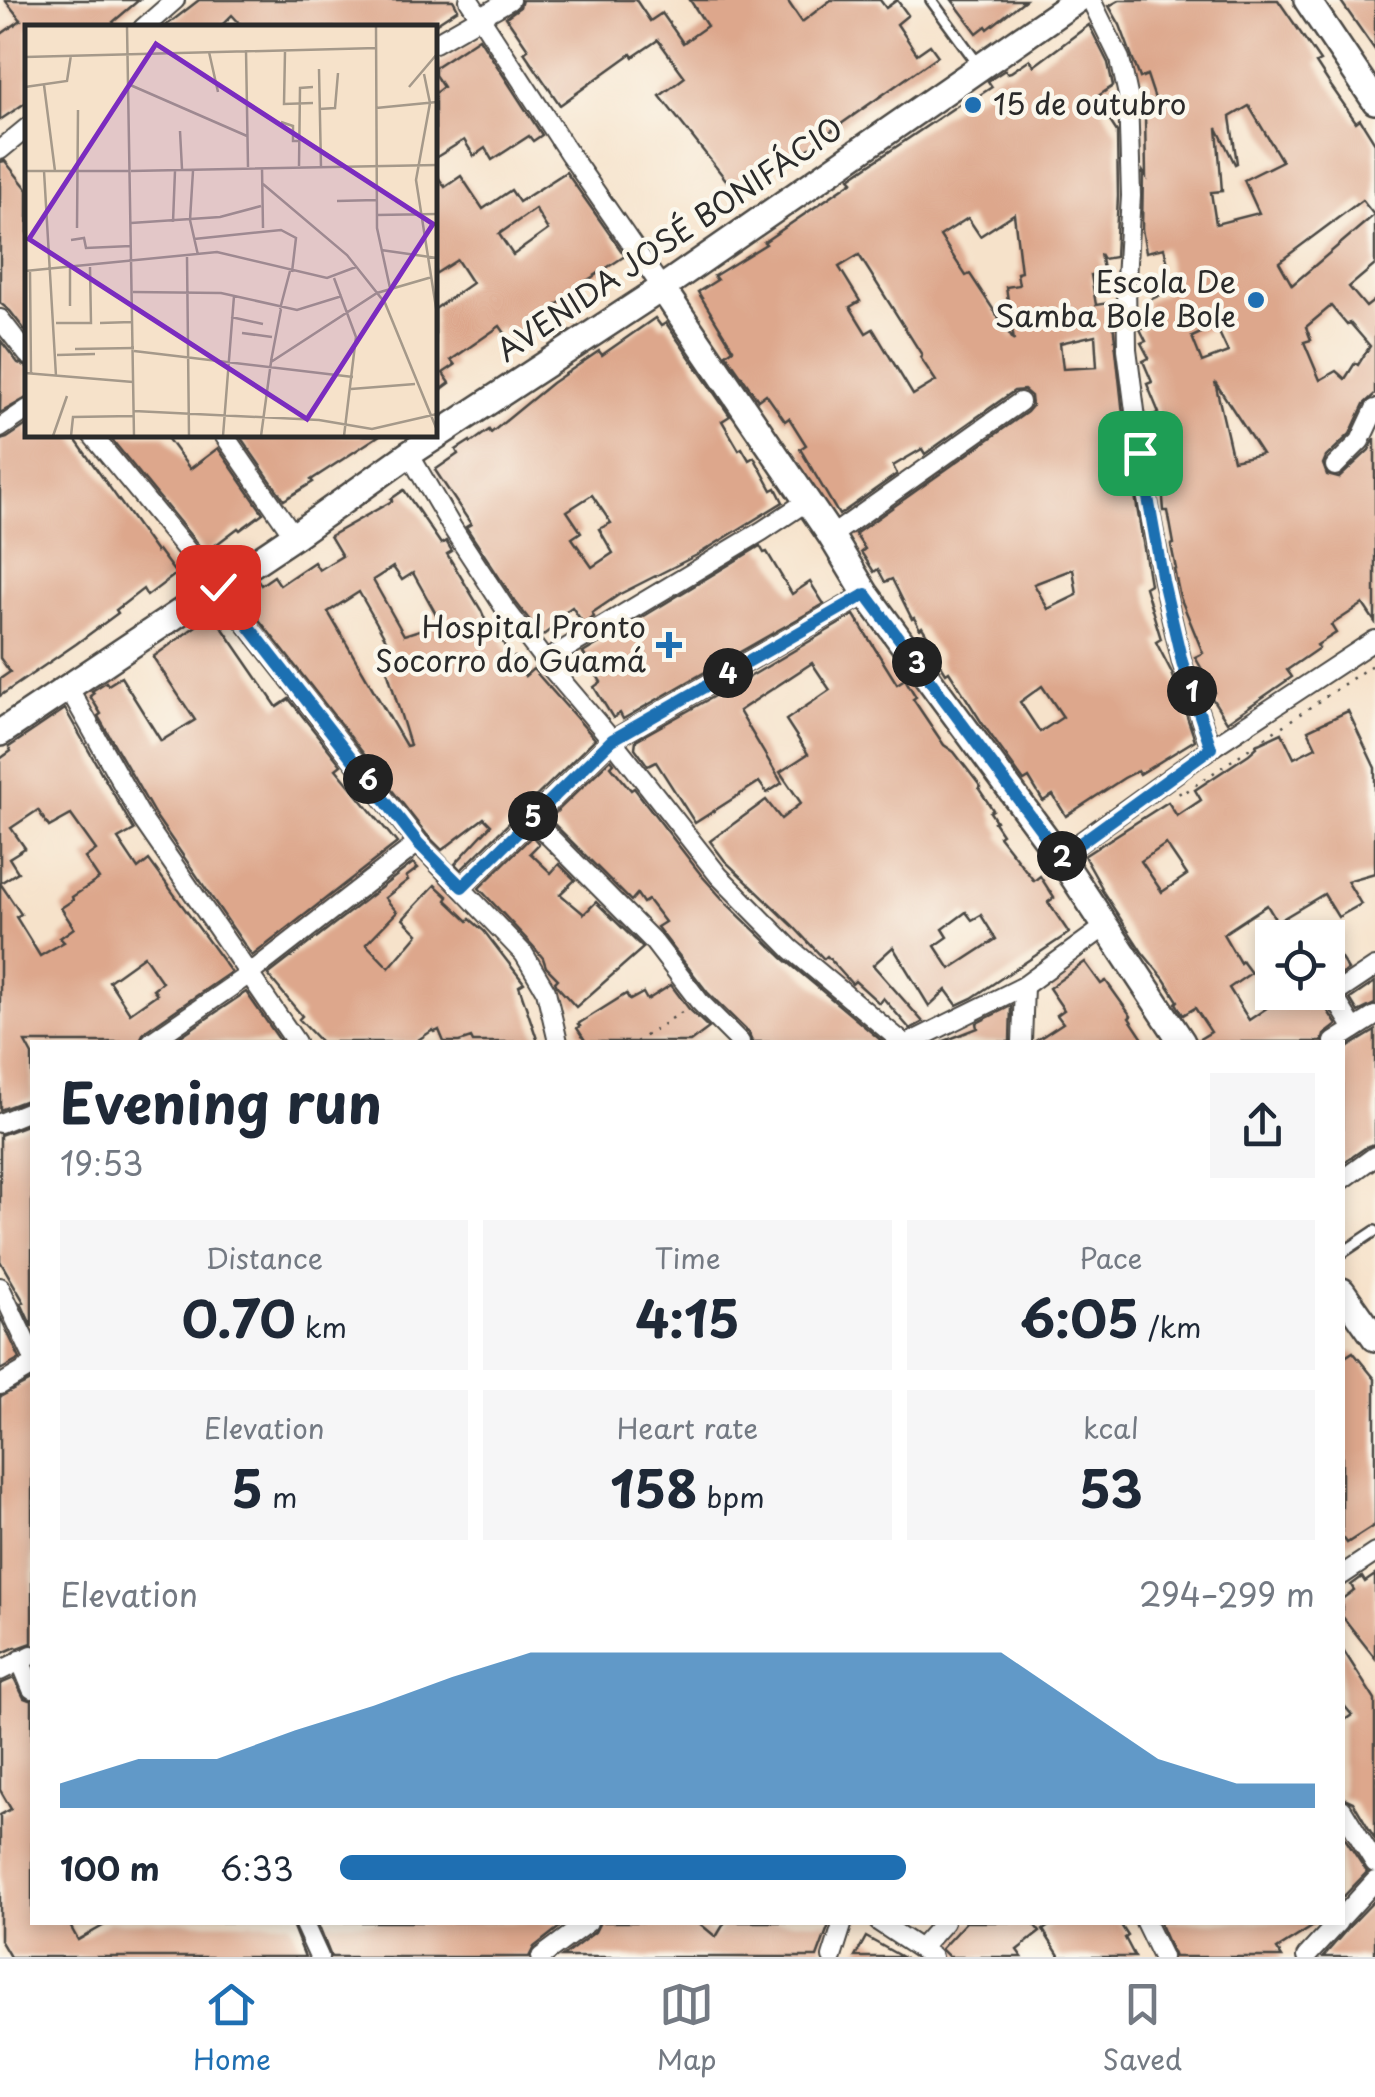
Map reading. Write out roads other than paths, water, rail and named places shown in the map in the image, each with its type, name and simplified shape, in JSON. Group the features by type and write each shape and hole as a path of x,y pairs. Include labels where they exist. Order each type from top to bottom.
{"main road":[{"name":"AVENIDA JOSÉ BONIFÁCIO","path":"438,435 662,288 1077,0"},
{"path":"1307,0 1375,101"},
{"path":"662,288 866,594 1060,856 1181,1040"},
{"name":"AVENIDA JOSÉ BONIFÁCIO","path":"0,733 433,438"},
{"path":"1345,1295 1375,1338"}],"street":[{"path":"146,25 175,0"},
{"path":"469,0 662,288"},
{"path":"438,42 510,0"},
{"path":"1092,0 1120,59 1128,95 1131,196 1126,350 1144,480 1182,662 1211,748"},
{"path":"0,150 25,129"},
{"path":"0,320 25,350"},
{"path":"830,536 1020,402"},
{"path":"1335,466 1360,441 1375,409"},
{"path":"0,428 25,411"},
{"path":"94,438 218,587 418,843 524,954 546,991 558,1040"},
{"path":"226,438 294,536"},
{"path":"409,454 484,576 545,662 719,876 791,949 900,1040"},
{"path":"545,662 806,502"},
{"path":"462,887 612,740 866,594"},
{"path":"1060,856 1211,748 1375,640"},
{"path":"68,688 144,822 295,1040"},
{"path":"531,818 652,941 699,1000 738,1040"},
{"path":"154,1040 248,975 418,843"},
{"path":"916,1040 1024,986 1106,926"},
{"path":"1354,1030 1333,995 1375,967"},
{"path":"1022,1040 1024,986"},
{"path":"1337,1040 1375,1016"},
{"path":"0,1123 30,1111"},
{"path":"1345,1178 1375,1156"},
{"path":"0,1288 30,1351"},
{"path":"0,1385 30,1367"},
{"path":"1345,1572 1375,1553"},
{"path":"0,1671 26,1658"},
{"path":"1345,1814 1375,1862"},
{"path":"1345,1914 1375,1881"},
{"path":"304,1925 319,1957"},
{"path":"541,1957 584,1925"},
{"path":"832,1957 842,1925"},
{"path":"884,1925 926,1953 942,1925"},
{"path":"1147,1925 1162,1957"},
{"path":"1306,1957 1335,1925"}],"lane":[{"path":"932,0 980,66"},
{"path":"1345,1251 1375,1231"}],"place":[{"name":"15 de outubro","path":"973,105"},
{"name":"Escola De Samba Bole Bole","path":"1256,300"},
{"name":"Hospital Pronto Socorro do Guamá","path":"669,645"}]}
